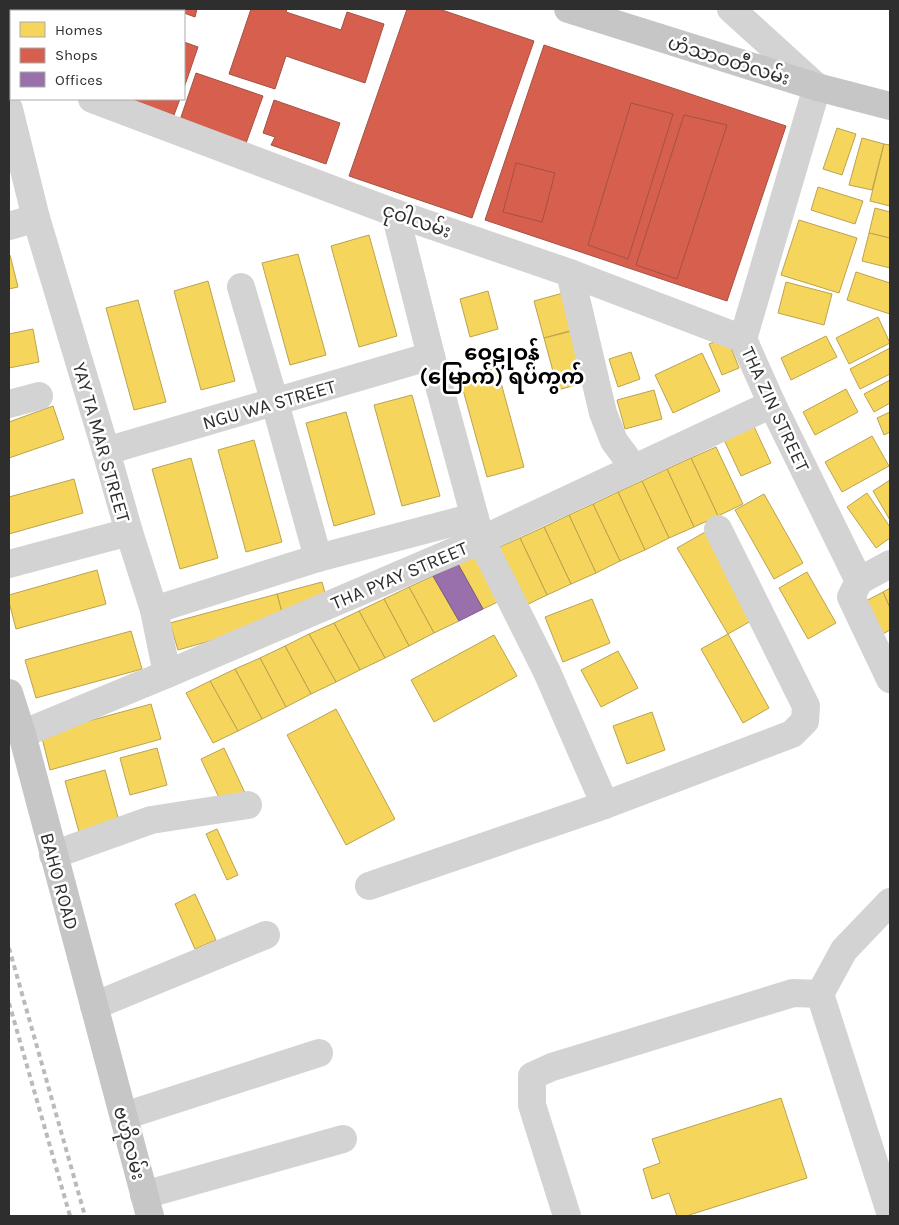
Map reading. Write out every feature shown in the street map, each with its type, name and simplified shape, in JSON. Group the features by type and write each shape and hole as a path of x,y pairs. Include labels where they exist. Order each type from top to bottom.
{"main road":[{"name":"ဟံသာဝတီလမ်း","path":"568,9 818,87 890,106"},
{"name":"BAHO ROAD","path":"9,693 22,734 111,1069"},
{"name":"ဗဟိုလမ်း","path":"111,1069 147,1206"}],"street":[{"path":"731,9 818,87"},
{"name":"THA ZIN STREET","path":"818,87 743,339 772,404 859,581"},
{"name":"ငုဝါလမ်း","path":"95,100 395,214 570,273 743,339"},
{"name":"YAY TA MAR STREET","path":"9,108 36,218 154,610 167,674"},
{"path":"395,214 478,528 547,672 605,805"},
{"path":"9,226 36,218"},
{"path":"570,273 603,413 614,441 634,468"},
{"path":"241,287 318,558"},
{"name":"NGU WA STREET","path":"106,451 431,356"},
{"path":"9,404 39,396"},
{"name":"THA PYAY STREET","path":"22,734 167,674 478,528 634,468 772,404"},
{"path":"154,610 318,558 478,528"},
{"path":"369,886 605,805 792,734 804,721 806,706 718,530"},
{"path":"9,564 129,532"},
{"path":"890,564 859,581 851,597 890,679"},
{"path":"53,854 151,820 248,805"},
{"path":"890,902 844,950 820,994 890,1212"},
{"path":"94,1006 266,935"},
{"path":"567,1216 532,1105 532,1076 552,1067 793,993 820,994"},
{"path":"124,1116 319,1053"},
{"path":"147,1206 343,1139"}],"building: Homes":[{"path":"837,128 856,134 842,175 823,169"},
{"path":"862,138 884,144 872,190 849,185"},
{"path":"884,144 890,145 890,206 870,201"},
{"path":"818,187 863,201 855,224 811,210"},
{"path":"875,208 890,212 890,238 869,233"},
{"path":"799,220 857,238 839,293 781,275"},
{"path":"869,233 890,238 890,268 862,261"},
{"path":"369,235 397,336 359,347 331,246"},
{"path":"298,254 326,355 290,365 262,263"},
{"path":"9,255 18,287 9,289"},
{"path":"856,272 890,283 890,314 847,300"},
{"path":"208,281 235,381 201,390 174,291"},
{"path":"786,282 832,294 824,325 778,313"},
{"path":"488,291 498,329 470,337 460,299"},
{"path":"563,293 573,330 544,338 534,301"},
{"path":"138,300 166,402 134,410 106,308"},
{"path":"878,317 890,343 849,364 836,338"},
{"path":"33,329 39,362 9,368 9,334"},
{"path":"572,331 586,382 558,390 544,338"},
{"path":"826,336 837,357 791,380 781,358"},
{"path":"727,337 739,368 722,375 709,344"},
{"path":"890,348 890,374 860,389 850,369"},
{"path":"631,352 640,379 618,387 609,359"},
{"path":"702,353 720,391 673,413 655,375"},
{"path":"497,368 524,467 487,477 460,379"},
{"path":"890,380 890,403 874,412 864,394"},
{"path":"846,389 858,412 815,435 803,412"},
{"path":"654,390 662,419 625,429 617,400"},
{"path":"412,395 440,496 402,506 374,405"},
{"path":"53,406 64,439 9,458 9,422"},
{"path":"346,412 375,514 334,526 306,423"},
{"path":"890,412 890,432 884,435 877,418"},
{"path":"750,418 771,463 741,476 720,431"},
{"path":"872,436 889,466 842,492 825,462"},
{"path":"254,440 282,542 246,552 218,450"},
{"path":"716,447 743,504 718,516 691,458"},
{"path":"191,458 218,558 180,569 152,469"},
{"path":"691,458 718,516 694,527 667,469"},
{"path":"667,469 694,527 669,538 642,481"},
{"path":"74,479 83,513 9,534 9,497"},
{"path":"890,480 890,520 873,491"},
{"path":"642,481 669,538 645,550 618,492"},
{"path":"618,492 645,550 620,561 593,504"},
{"path":"867,493 890,527 890,538 876,548 847,507"},
{"path":"764,494 803,563 774,579 735,510"},
{"path":"593,504 620,561 596,573 569,515"},
{"path":"569,515 596,573 571,584 544,527"},
{"path":"544,527 571,584 547,595 520,538"},
{"path":"707,531 758,617 728,634 677,548"},
{"path":"520,538 547,595 522,607 495,549"},
{"path":"483,552 508,597 483,609 458,564"},
{"path":"97,570 106,604 16,629 9,595"},
{"path":"807,572 836,623 808,639 779,588"},
{"path":"433,576 459,621 434,633 409,587"},
{"path":"322,582 327,600 282,613 277,594"},
{"path":"409,587 434,633 409,646 384,599"},
{"path":"890,588 890,608 883,592"},
{"path":"883,592 890,608 890,630 879,636 864,602"},
{"path":"277,594 284,620 178,650 170,623"},
{"path":"384,599 409,646 385,658 359,611"},
{"path":"592,599 610,643 563,662 545,617"},
{"path":"359,611 385,658 360,670 334,623"},
{"path":"334,623 360,670 336,682 309,634"},
{"path":"131,631 142,669 36,698 25,660"},
{"path":"309,634 336,682 311,694 285,646"},
{"path":"728,634 769,708 743,723 701,649"},
{"path":"494,635 517,676 434,722 411,680"},
{"path":"285,646 311,694 286,707 260,658"},
{"path":"618,651 638,688 601,707 581,670"},
{"path":"260,658 286,707 262,719 235,669"},
{"path":"235,669 262,719 238,731 210,681"},
{"path":"210,681 238,731 213,743 186,693"},
{"path":"151,704 161,739 50,770 41,734"},
{"path":"336,709 395,819 346,845 287,735"},
{"path":"652,712 665,750 627,764 613,726"},
{"path":"157,748 167,785 130,795 120,758"},
{"path":"224,748 245,793 222,804 201,759"},
{"path":"105,770 119,821 79,832 65,781"},
{"path":"217,829 238,875 227,880 206,834"},
{"path":"195,894 216,940 195,949 175,904"},
{"path":"781,1098 807,1178 686,1216 677,1216 669,1193 652,1199 643,1169 660,1163 652,1139"}],"building: Shops":[{"path":"65,9 104,9 104,10"},
{"path":"171,9 197,9 195,17 185,13 185,10"},
{"path":"251,9 287,9 286,12 341,30 347,12 384,24 365,83 286,56 275,89 229,74"},
{"path":"407,9 439,9 534,41 472,218 349,176"},
{"path":"185,42 198,47 185,85"},
{"path":"544,45 786,126 727,301 485,220"},
{"path":"196,73 263,96 245,146 179,123"},
{"path":"132,100 180,100 174,115"},
{"path":"274,100 340,123 326,164 271,145 275,137 263,133"},
{"path":"631,103 673,114 628,259 588,245"},
{"path":"684,115 727,125 677,279 636,265"},
{"path":"516,163 555,173 542,222 503,212"}],"building: Offices":[{"path":"458,564 483,609 459,621 433,576"}],"railway":[{"path":"9,948 85,1216"},
{"path":"9,1003 70,1216"}],"district":[{"name":"ဝေဠုဝန် (မြောက်) ရပ်ကွက်","path":"502,365"}]}
